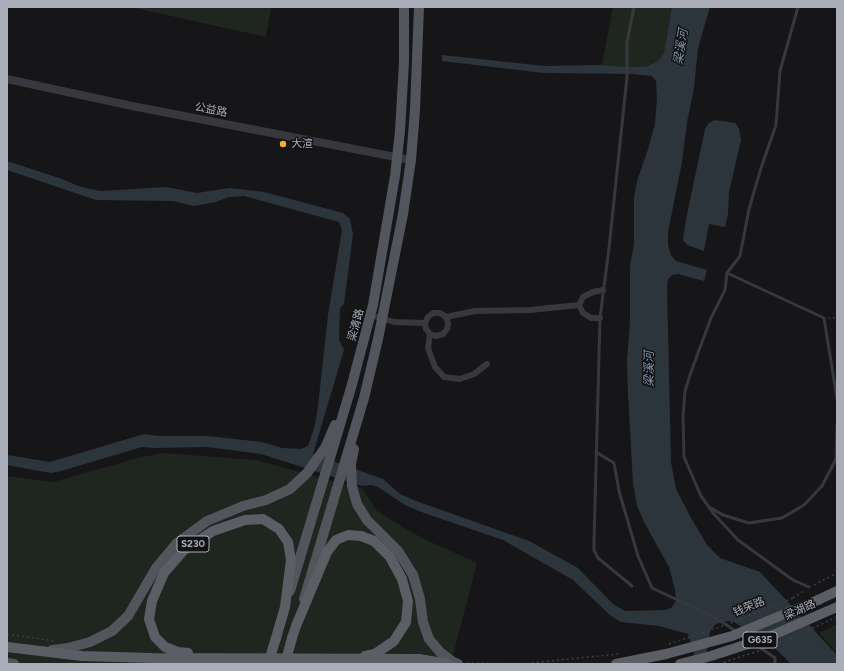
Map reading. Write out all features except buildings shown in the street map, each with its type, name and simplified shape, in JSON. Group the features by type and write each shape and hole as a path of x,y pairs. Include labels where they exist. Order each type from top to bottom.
{"highway":[{"name":"S230","path":"216,658 178,652 165,647 156,637 149,619 152,601 164,573 184,550 213,531 245,520 263,519 279,529 288,542 292,560 285,607"},
{"path":"285,664 296,626 327,552 336,540 348,535 362,536 374,541 390,557 402,579 408,600 406,622 394,641 375,654 350,659"},
{"name":"梁湖路","path":"616,664 666,654 732,636 837,591"},
{"path":"268,664 285,607"},
{"name":"梁湖路","path":"680,664 711,656 766,638 837,607"},
{"path":"7,647 82,656 350,659 418,658 448,664"}],"main road":[{"name":"梁清路","path":"329,449 351,388 371,315 378,275 397,156 404,62 404,7"},
{"path":"418,7 415,110 411,160 403,214 382,318 361,407 351,464 352,486 357,504 367,520 398,551 413,575 420,599 423,622 429,640 440,652 458,664"},
{"path":"296,626 361,407"},
{"path":"30,650 68,648 90,642 112,631 128,616 156,568 176,543 207,521 243,506 266,500 290,489 329,449"},
{"path":"285,607 322,483 329,449"},
{"path":"7,663 14,664"}],"street":[{"name":"公益路","path":"7,79 132,106 397,156 411,160"},
{"path":"600,318 591,318 583,313 580,305 583,296 603,290"},
{"path":"446,317 476,311 530,310 580,305"},
{"path":"434,313 440,313 446,317 448,323 447,329 443,334 436,336 430,334 426,329 425,323 428,317 434,313"},
{"path":"371,315 394,322 425,323"},
{"path":"430,334 428,348 436,367 444,377 460,379 474,374 487,364"}],"lane":[{"path":"632,586 598,558 594,550 600,318 627,76 627,42 634,7"},
{"path":"798,7 780,71 776,125 749,209 740,256 727,273 725,290 711,318 691,372 686,391 683,416 684,457 701,496 709,507 738,540 793,580 809,588"},
{"path":"727,273 824,318 837,399"},
{"path":"709,507 724,515 749,524 782,518 804,505 822,486 836,459 837,424"},
{"path":"596,452 614,463 619,491 638,556 652,588 716,618 742,636"},
{"path":"749,640 775,658 775,664"}],"path":[{"path":"824,318 837,318"},
{"name":"钱荣路","path":"668,644 731,623 793,598 837,573"}],"shaded area":[{"path":"130,7 271,7 266,37"},
{"path":"613,7 672,7 664,52 658,61 648,66 631,67 602,65"},
{"path":"164,453 256,460 363,489 376,510 394,522 424,539 477,563 453,655 453,664 7,664 7,476 53,482 141,457"},
{"path":"837,624 837,653 819,633"}],"water":[{"name":"梁溪河","path":"672,7 710,7 698,48 694,88 687,122 682,162 668,232 668,245 671,255 676,261 707,270 704,281 678,274 672,275 668,279 667,286 671,462 676,489 707,545 720,558 760,572 837,655 837,664 791,664 778,651 734,622 728,621 716,624 710,631 705,664 694,664 695,657 688,634 659,626 621,622 611,616 573,580 503,540 405,505 378,487 371,485 362,486 261,454 207,447 142,447 51,473 7,465 7,455 50,462 144,434 159,436 208,436 262,442 282,448 301,449 308,446 315,425 318,406 328,315 342,230 339,222 244,196 229,197 216,202 194,206 173,201 96,200 7,170 7,161 62,179 81,187 101,191 166,187 197,193 229,188 264,192 343,213 350,219 353,234 344,304 340,308 339,340 344,350 313,454 383,479 400,494 416,501 529,541 578,568 613,604 625,611 665,610 671,608 676,601 675,590 669,567 644,522 637,506 633,483 627,361 630,321 630,266 634,244 634,198 637,181 655,124 657,99 656,81 652,76 632,74 544,73 442,61 442,55 544,66 648,66 658,61 664,52"},
{"path":"715,120 735,123 739,128 741,140 729,192 728,214 725,227 709,224 704,251 687,245 683,240 705,129 709,123"}],"place":[{"name":"大渲","path":"283,144"}]}
